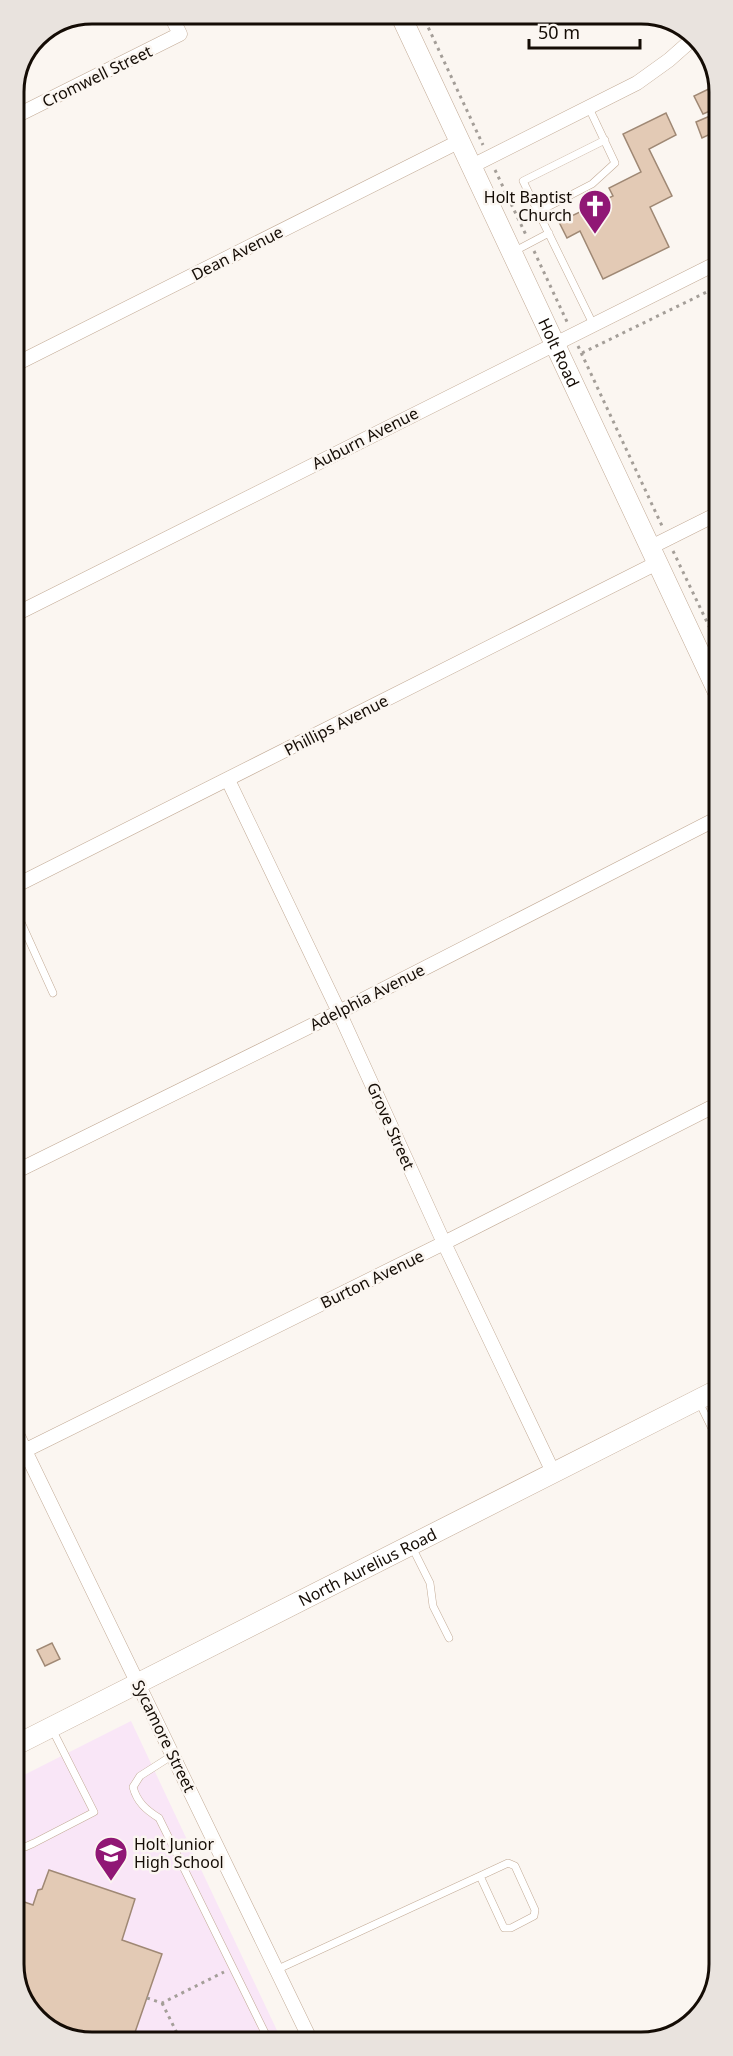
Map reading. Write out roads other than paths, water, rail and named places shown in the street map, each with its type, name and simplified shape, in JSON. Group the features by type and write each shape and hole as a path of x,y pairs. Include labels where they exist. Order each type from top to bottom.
{"street":[{"name":"Cromwell Street","path":"24,112 180,34 175,24"},
{"name":"Holt Road","path":"405,24 709,673"},
{"path":"471,166 637,83 688,43"},
{"name":"Dean Avenue","path":"24,360 460,141"},
{"name":"Auburn Avenue","path":"24,610 709,267"},
{"name":"Phillips Avenue","path":"24,882 228,780 653,556 709,519"},
{"name":"Grove Street","path":"228,780 339,1012 444,1243 553,1472"},
{"name":"Adelphia Avenue","path":"24,1168 339,1012 709,823"},
{"name":"Burton Avenue","path":"24,1451 709,1109"},
{"name":"North Aurelius Road","path":"24,1741 709,1394"},
{"name":"Sycamore Street","path":"24,1451 307,2032"}],"lane":[{"path":"538,212 592,184 615,163 589,108"},
{"path":"593,324 523,181 604,141"},
{"path":"512,252 549,233"},
{"path":"24,929 53,993"},
{"path":"698,1400 709,1423"},
{"path":"411,1545 430,1583 433,1606 449,1638"},
{"path":"24,1846 94,1812 51,1727"},
{"path":"172,1755 140,1776 133,1787 135,1796 143,1806 159,1818 264,2032"},
{"path":"276,1970 508,1863 515,1866 535,1910 534,1916 511,1928 504,1928 480,1876"}],"place":[{"name":"Holt Baptist Church","path":"595,235"},
{"name":"Holt Junior High School","path":"111,1882"}]}
